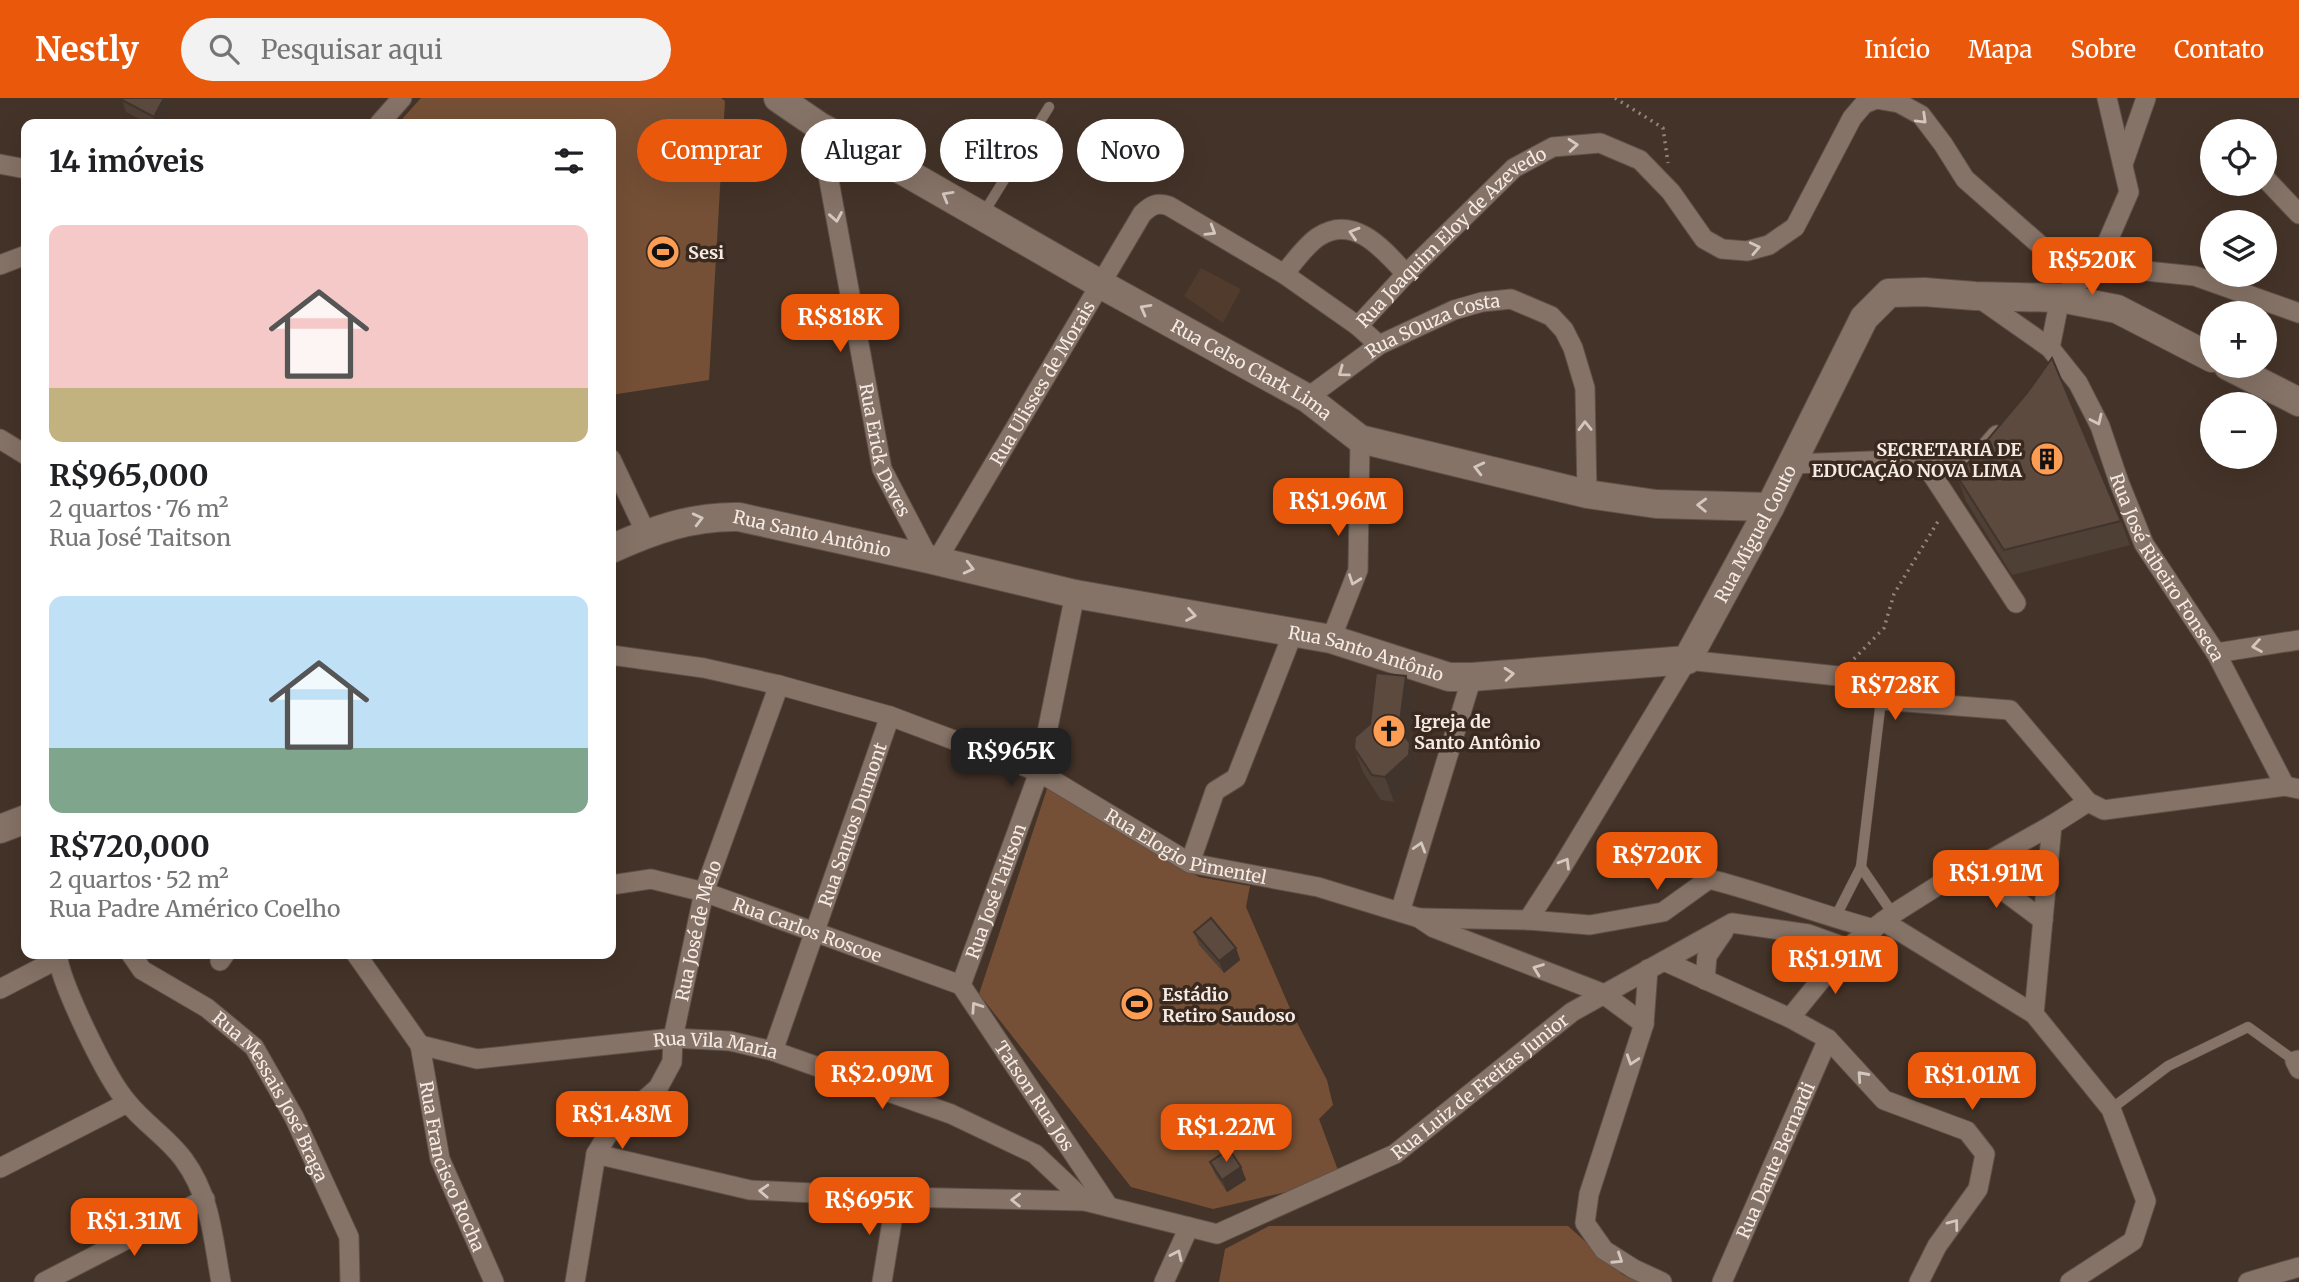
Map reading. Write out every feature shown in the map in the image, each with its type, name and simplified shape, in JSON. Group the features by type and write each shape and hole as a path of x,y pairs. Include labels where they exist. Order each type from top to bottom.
{"street":[{"path":"383,119 402,98"},
{"name":"Rua Celso Clark Lima","path":"778,98 809,119"},
{"path":"2045,381 2056,355 2060,298 2098,266 2129,192 2107,98"},
{"path":"2123,165 2146,98"},
{"name":"Rua Joaquim Eloy de Azevedo","path":"1380,345 1358,326 1406,274 1514,168 1553,147 1600,143 1640,160 1671,192 1704,239 1723,249 1747,251 1769,245 1795,227 1842,135 1864,104 1876,99 1899,103 1921,115 1965,179 2049,253 2098,266 2195,276 2299,313"},
{"path":"0,164 21,168"},
{"name":"Rua Erick Daves","path":"829,182 882,468 933,559"},
{"name":"Rua Celso Clark Lima","path":"920,182 1307,398 1360,439 1587,494 1656,504 1770,507"},
{"path":"2277,191 2299,214"},
{"name":"Rua Ulisses de Morais","path":"933,559 1102,285 1142,214 1150,206 1159,203 1169,206 1284,274"},
{"path":"1358,326 1284,274 1318,238 1352,229 1373,240 1406,274"},
{"path":"0,265 21,257"},
{"name":"Rua Miguel Couto","path":"1528,920 1687,660 1793,464 1864,318 1889,293 2060,298 2117,309 2200,352"},
{"name":"Rua José Ribeiro Fonseca","path":"1975,296 2056,355 2078,383 2100,426 2144,544 2216,653 2292,788"},
{"name":"Rua SOuza Costa","path":"1307,398 1380,345 1454,310 1482,302 1511,299 1552,316 1564,330 1573,348 1585,388 1587,494"},
{"path":"2252,378 2299,402"},
{"path":"1950,502 1984,450 2010,421"},
{"path":"0,439 21,453"},
{"path":"1331,639 1358,570 1360,439"},
{"path":"1793,464 1922,459 1984,450"},
{"path":"1922,459 2016,603"},
{"path":"616,470 646,533"},
{"name":"Rua Santo Antônio","path":"616,547 646,533 709,516 739,517 933,559 1075,594 1331,639 1449,677 1687,660 1838,676 1881,701 2011,710 2088,802"},
{"name":"Rua José Taitson","path":"961,985 1039,772 1075,594"},
{"path":"1190,863 1215,791 1236,778 1293,633"},
{"path":"2216,653 2299,640"},
{"name":"Rua Elogio Pimentel","path":"616,656 704,668 779,685 890,716 1039,772 1190,863 1318,887 1419,918 1434,928 1602,993 1644,1024"},
{"path":"1400,912 1472,677"},
{"name":"Rua José de Melo","path":"575,1282 596,1154 611,1129 657,1088 672,1062 673,1038 704,892 779,685"},
{"name":"Rua Santos Dumont","path":"773,1051 890,716"},
{"path":"1790,1018 1847,948 1883,921 1945,881 2052,825 2088,802 2104,810 2292,788"},
{"path":"0,828 21,821"},
{"path":"2034,1014 2052,825"},
{"path":"1973,868 2043,920"},
{"name":"Rua Carlos Roscoe","path":"616,884 651,879 704,892 961,985"},
{"path":"1419,918 1528,920 1590,925 1663,912 1709,879 1760,892 1835,919 1883,921 2034,1014 2111,1109 2146,1201 2133,1241 2070,1282"},
{"path":"1705,980 1707,956 1732,922 1808,934 1847,948"},
{"name":"Rua Luiz de Freitas Junior","path":"1189,1227 1217,1234 1395,1154 1572,1012 1732,922"},
{"path":"0,989 53,959"},
{"path":"59,959 78,1013 110,1076 127,1103 157,1130 184,1161 205,1199 222,1282"},
{"name":"Rua Messais José Braga","path":"134,959 142,970 207,1008 254,1047 294,1117 349,1237 350,1282"},
{"path":"360,959 420,1045"},
{"path":"1662,1282 1633,1269 1604,1250 1585,1223 1589,1194 1644,1024 1656,965 1705,980 1790,1018 1829,1039 1884,1100 1967,1131 1984,1154 1978,1189 1937,1246 1919,1282"},
{"name":"Tatson Rua Jos","path":"961,985 1109,1207"},
{"name":"Rua Vila Maria","path":"420,1045 477,1059 673,1038 730,1041 773,1051 951,1114 1035,1154 1084,1201"},
{"name":"Rua Dante Bernardi","path":"1722,1282 1829,1039"},
{"name":"Rua Francisco Rocha","path":"420,1045 440,1158 494,1282"},
{"path":"0,1168 127,1103"},
{"path":"596,1154 750,1190 896,1197 1084,1201 1189,1227 1164,1282"},
{"path":"882,1282 896,1197"},
{"path":"44,1282 205,1199"},
{"path":"2248,1282 2299,1267"}],"lane":[{"path":"982,216 1049,107"},
{"path":"1835,919 1861,867 1881,701"},
{"path":"1861,867 1883,921"},
{"path":"2111,1109 2168,1066 2248,1027 2298,1063"}],"path":[{"path":"1615,98 1663,128 1671,192"},
{"path":"1838,676 1884,628 1894,594 1950,502"}],"shaded area":[{"name":"Sesi","path":"421,98 721,98 725,101 724,119 637,119 637,182 720,182 709,380 616,394 616,119 403,119"},
{"path":"1201,268 1241,289 1223,323 1184,296"},
{"name":"Estádio Retiro Saudoso","path":"1048,786 1199,877 1250,886 1246,907 1292,1013 1327,1080 1333,1105 1319,1119 1339,1173 1295,1190 1213,1209 1131,1187 979,994"},
{"path":"1269,1226 1568,1226 1623,1275 1639,1282 1219,1282 1225,1249"}],"building":[{"path":"164,98 154,117 122,100"},
{"name":"SECRETARIA DE EDUCAÇÃO NOVA LIMA","path":"2052,358 2121,521 2004,550 1957,476 2027,393"},
{"path":"1376,673 1406,676 1399,729 1410,743 1409,755 1385,777 1372,775 1354,748 1355,737 1370,724"},
{"path":"1211,918 1236,948 1219,961 1194,932"},
{"path":"1229,1149 1241,1167 1222,1180 1210,1162"}],"place":[{"name":"Sesi","path":"663,252"},
{"name":"SECRETARIA DE EDUCAÇÃO NOVA LIMA","path":"2047,459"},
{"name":"Igreja de Santo Antônio","path":"1389,731"},
{"name":"Estádio Retiro Saudoso","path":"1137,1004"}]}
